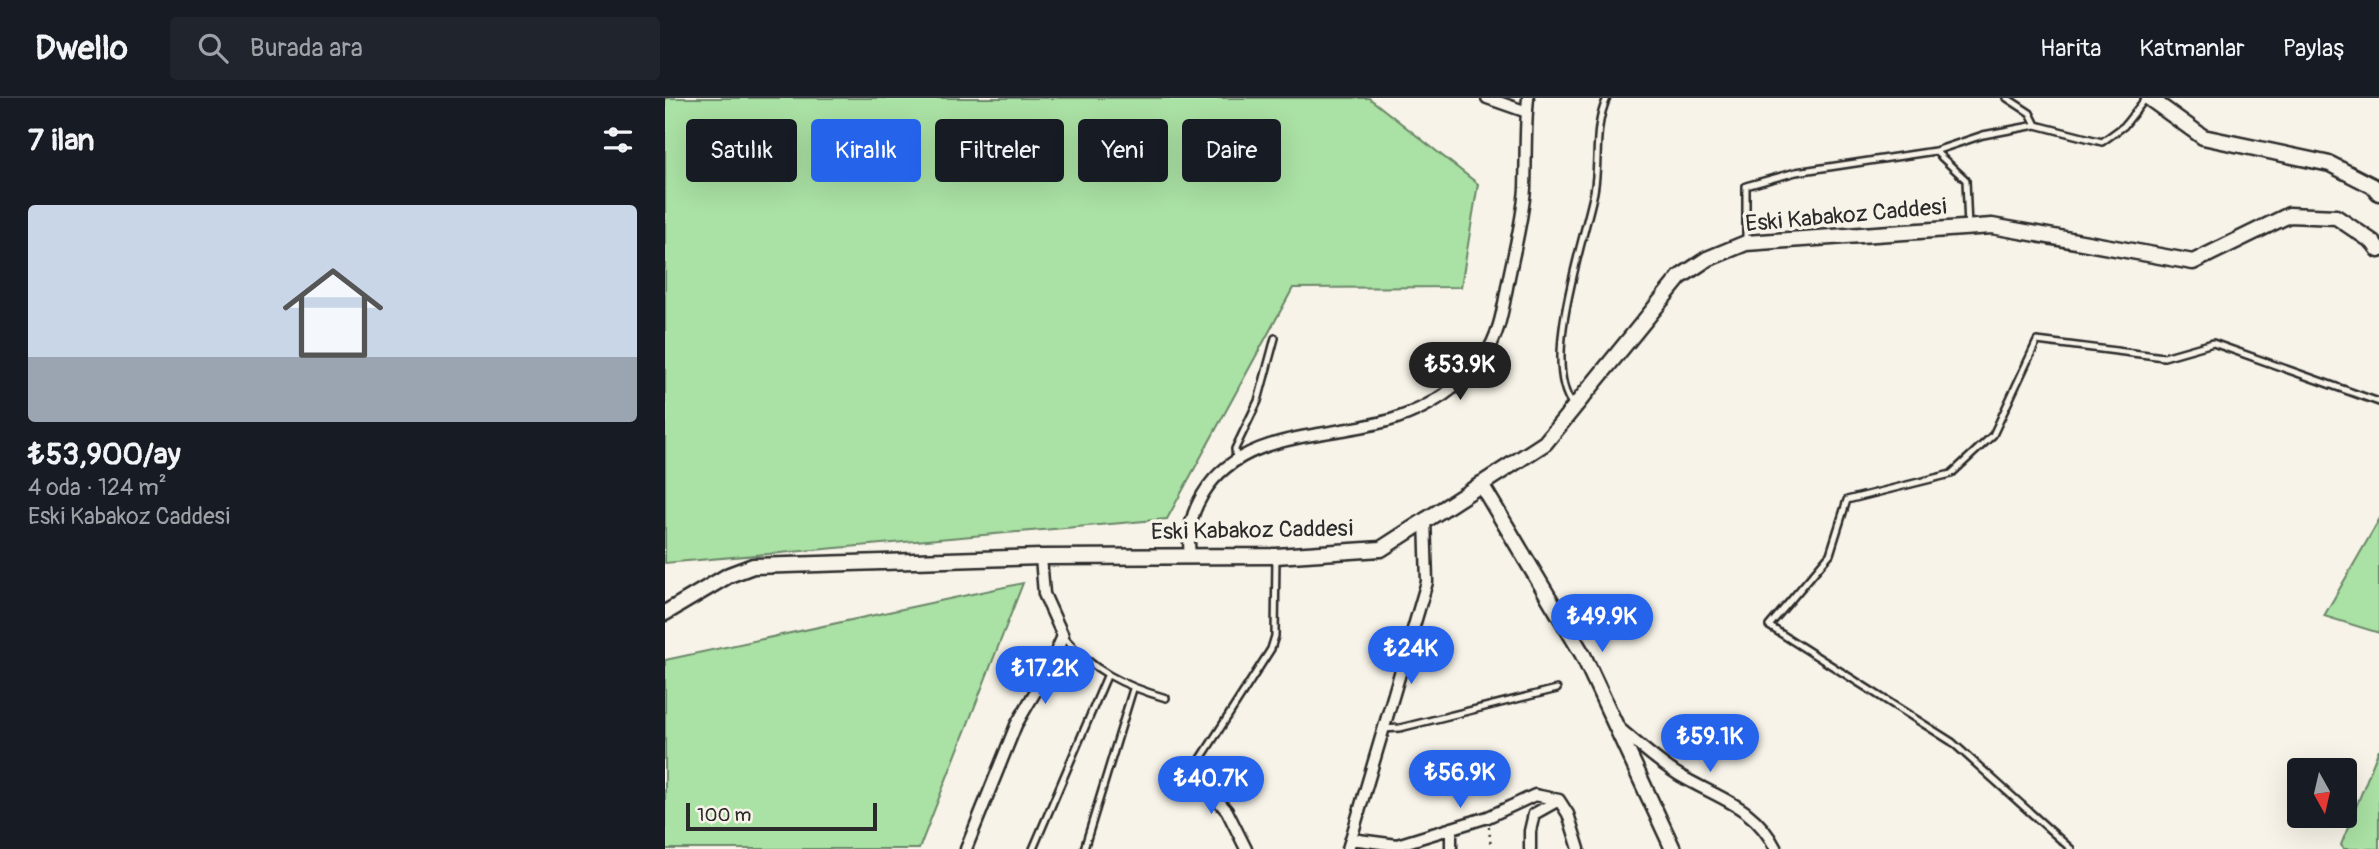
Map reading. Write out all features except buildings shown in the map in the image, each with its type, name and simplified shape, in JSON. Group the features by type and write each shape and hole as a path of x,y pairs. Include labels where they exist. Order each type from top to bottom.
{"street":[{"path":"1487,98 1527,112"},
{"path":"1190,555 1190,522 1197,504 1207,487 1236,460 1254,450 1297,438 1397,418 1442,396 1469,374 1484,356 1500,325 1522,211 1528,98"},
{"path":"2147,98 2203,137 2330,164 2373,186 2379,193"},
{"name":"Eski Kabakoz Caddesi","path":"665,613 729,575 753,566 1041,556 1276,556 1381,549 1545,443 1680,278 1707,259 1746,243 1992,226 2193,262 2289,215 2336,217 2373,242 2379,250"},
{"path":"1481,484 1583,655 1673,849"},
{"path":"1425,519 1427,582 1350,844 1397,845 1488,817 1535,795 1559,800 1568,814 1579,849"},
{"path":"966,849 1016,725 1048,670 1063,636 1044,594 1041,556"},
{"path":"1612,721 1678,774 1745,809 1766,828 1776,849"},
{"path":"1193,772 1227,811 1246,849"},
{"path":"1530,849 1534,814 1559,800"},
{"path":"1451,828 1451,849"}],"lane":[{"path":"1575,407 1562,382 1565,315 1594,194 1597,129 1607,98"},
{"path":"2007,98 2029,113 2036,125"},
{"path":"1746,243 1745,186 1796,172 1935,151 1983,135 2036,125 2102,142 2124,126 2147,98"},
{"path":"1935,151 1966,180 1968,228"},
{"path":"1236,460 1235,449 1258,401 1275,338"},
{"path":"2071,849 1952,742 1769,626 1831,554 1847,500 1951,474 1993,435 2037,341 2164,356 2213,343 2379,402"},
{"path":"1193,772 1271,649 1275,636 1276,556"},
{"path":"1063,636 1083,658 1107,676 1133,689 1166,698"},
{"path":"1033,849 1107,676"},
{"path":"1084,849 1133,689"},
{"path":"1382,729 1400,728 1557,689"}],"path":[{"path":"1488,817 1491,849"}],"green space":[{"path":"665,98 1369,98 1478,184 1461,287 1293,288 1167,519 665,563"},
{"path":"2379,520 2379,633 2324,616"},
{"path":"1023,583 919,849 665,849 665,660"},
{"path":"2379,749 2379,849 2344,849 2341,845 2348,828 2357,828 2357,805"}]}
